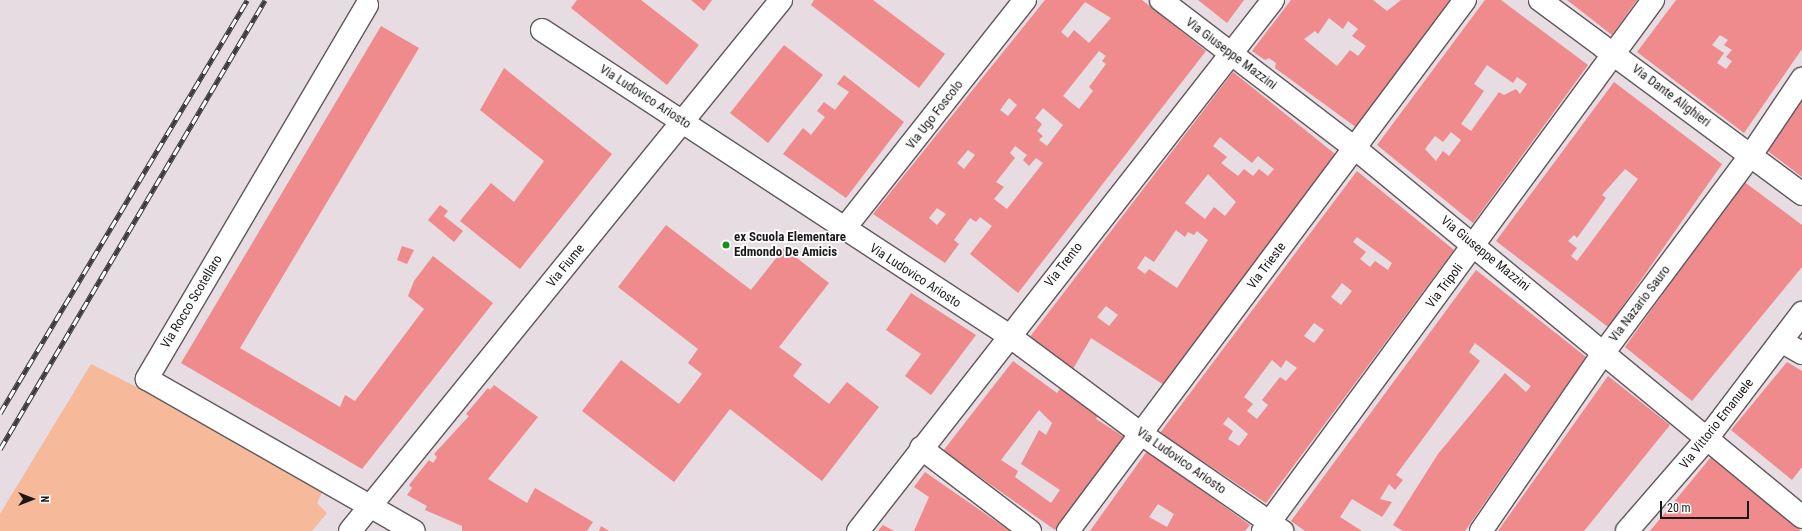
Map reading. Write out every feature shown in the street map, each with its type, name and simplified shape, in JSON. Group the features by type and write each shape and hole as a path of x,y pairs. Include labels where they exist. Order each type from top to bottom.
{"street":[{"name":"Via Fiume","path":"350,531 684,122 781,0"},
{"name":"Via Ugo Foscolo","path":"844,229 1025,0"},
{"name":"Via Giuseppe Mazzini","path":"1161,0 1356,149 1604,352 1706,441 1802,518"},
{"name":"Via Trento","path":"858,531 1008,335 1231,54 1272,0"},
{"name":"Via Trieste","path":"1068,531 1140,433 1356,149 1465,0"},
{"name":"Via Dante Alighieri","path":"1540,0 1802,194"},
{"name":"Via Tripoli","path":"1272,528 1653,0"},
{"name":"Via Rocco Scotellaro","path":"367,5 147,379 369,506"},
{"name":"Via Ludovico Ariosto","path":"542,30 1008,335 1140,433 1272,528"},
{"name":"Via Nazario Sauro","path":"1481,531 1604,352 1751,156 1802,79"},
{"name":"Via Vittorio Emanuele","path":"1627,531 1706,441 1802,313"},
{"path":"1781,341 1802,353"},
{"path":"921,448 1030,531"},
{"path":"369,506 414,531"}],"shaded area":[{"path":"91,364 327,483 317,503 327,513 312,531 0,531 0,514"}],"building":[{"path":"577,0 641,0 699,45 667,85 571,8"},
{"path":"691,0 712,0 704,11"},
{"path":"814,0 873,0 945,54 919,88 811,5"},
{"path":"1045,0 1142,0 1206,51 1018,293 970,254 992,226 980,217 976,222 970,218 954,240 959,244 945,263 873,214","holes":["1085,2 1111,18 1089,43 1074,30 1068,38 1061,32","1099,51 1106,56 1102,61 1106,64 1089,87 1093,91 1079,109 1063,96","1009,98 1017,105 1008,116 1000,110","1043,108 1063,125 1047,146 1039,140 1043,136 1037,131 1042,124 1035,118","1015,146 1027,155 1023,160 1029,166 1036,158 1043,163 1007,209 994,199 1004,187 996,182 1015,158 1010,153","968,150 975,155 964,169 957,163","937,208 946,214 937,225 929,218"]},
{"path":"1198,0 1244,0 1227,23"},
{"path":"1291,0 1373,0 1387,11 1401,0 1451,0 1357,128 1275,68 1276,63 1269,58 1265,60 1252,51","holes":["1329,18 1343,29 1348,21 1358,29 1352,36 1366,46 1358,56 1350,50 1337,66 1304,39 1315,31 1318,34"]},
{"path":"1485,0 1501,0 1588,65 1473,223 1377,145","holes":["1487,65 1513,83 1517,77 1527,84 1520,94 1516,89 1504,95 1499,92 1471,131 1461,124 1484,91 1474,84","1451,132 1461,140 1449,156 1443,151 1436,161 1425,149 1435,136 1443,142"]},
{"path":"1567,0 1637,0 1612,35"},
{"path":"1676,0 1802,0 1802,49 1744,133 1637,52","holes":["1720,35 1728,40 1724,45 1732,50 1726,57 1732,61 1726,69 1717,63 1724,53 1712,45"]},
{"path":"381,26 419,48 240,348 340,407 345,395 355,401 424,309 408,296 414,281 433,256 493,303 362,469 181,363"},
{"path":"784,45 823,75 768,143 730,113"},
{"path":"504,68 612,154 520,269 460,221 491,183 514,202 544,161 480,110"},
{"path":"1233,72 1335,154 1164,385 1091,338 1073,369 1029,338","holes":["1220,137 1252,163 1258,156 1274,169 1268,176 1259,169 1253,176 1244,169 1238,176 1221,163 1227,157 1213,146","1208,174 1236,202 1225,216 1214,207 1205,219 1185,203","1176,230 1185,237 1188,232 1194,235 1197,231 1208,240 1177,288 1149,269 1145,274 1137,268 1145,256 1154,262","1106,306 1118,315 1109,326 1097,317"]},
{"path":"844,75 904,122 846,198 783,154 803,128 811,135 825,117 817,111 824,102 835,110 849,92 837,84"},
{"path":"1614,82 1722,164 1608,327 1496,241","holes":["1625,169 1638,179 1577,261 1571,256 1577,248 1568,241 1574,235 1577,238 1606,198 1602,195"]},
{"path":"1802,96 1802,177 1765,149"},
{"path":"1357,171 1454,250 1266,503 1160,433","holes":["1357,237 1392,263 1388,270 1375,261 1370,267 1360,259 1366,252 1353,242","1342,283 1352,291 1341,305 1331,297","1314,323 1324,330 1314,343 1304,336","1272,360 1281,368 1286,360 1297,368 1286,381 1280,377 1262,400 1268,405 1257,419 1247,411 1253,404 1244,397","1228,417 1248,434 1239,446 1228,439 1233,431 1223,424"]},
{"path":"1743,181 1802,225 1802,267 1692,401 1625,347"},
{"path":"440,205 448,211 444,216 463,231 454,242 428,220"},
{"path":"666,225 751,290 784,248 829,283 779,347 802,364 793,376 829,404 847,382 879,407 822,481 730,409 674,482 582,411 621,360 679,404 702,374 688,363 698,349 618,287"},
{"path":"402,246 414,250 407,264 397,260"},
{"path":"1476,270 1586,357 1465,531 1403,531 1393,525 1438,454 1505,373 1526,392 1531,386 1475,343 1469,352 1480,361 1396,475 1403,480 1395,490 1389,484 1380,499 1392,502 1382,517 1352,499 1340,517 1362,531 1305,531 1291,521"},
{"path":"911,293 976,335 931,395 905,376 921,354 886,330"},
{"path":"1013,361 1057,393 1064,383 1101,411 1096,419 1126,438 1055,530 943,451","holes":["1039,410 1052,423 1046,435 1039,430 1021,464 1060,490 1051,503 1015,477 1018,471 1001,460"]},
{"path":"1787,362 1802,371 1802,467 1792,480 1731,430"},
{"path":"1608,376 1670,425 1584,531 1498,531"},
{"path":"494,385 538,417 488,479 527,503 535,488 593,522 587,531 462,531 462,526 425,510 427,506 407,495 412,488 409,485 429,460 433,463 437,457 434,454 469,416 466,414 488,388 490,390"},
{"path":"1147,451 1250,525 1245,531 1090,531","holes":["1158,504 1174,514 1167,527 1149,517"]},
{"path":"1711,457 1801,531 1650,531"},
{"path":"925,472 1010,531 914,531 929,497 914,487"},
{"path":"883,525 894,531 878,531"},
{"path":"601,526 609,531 599,531"}],"railway":[{"path":"0,413 247,0"},
{"path":"0,449 265,0"}],"place":[{"name":"ex Scuola Elementare Edmondo De Amicis","path":"726,245"}]}
